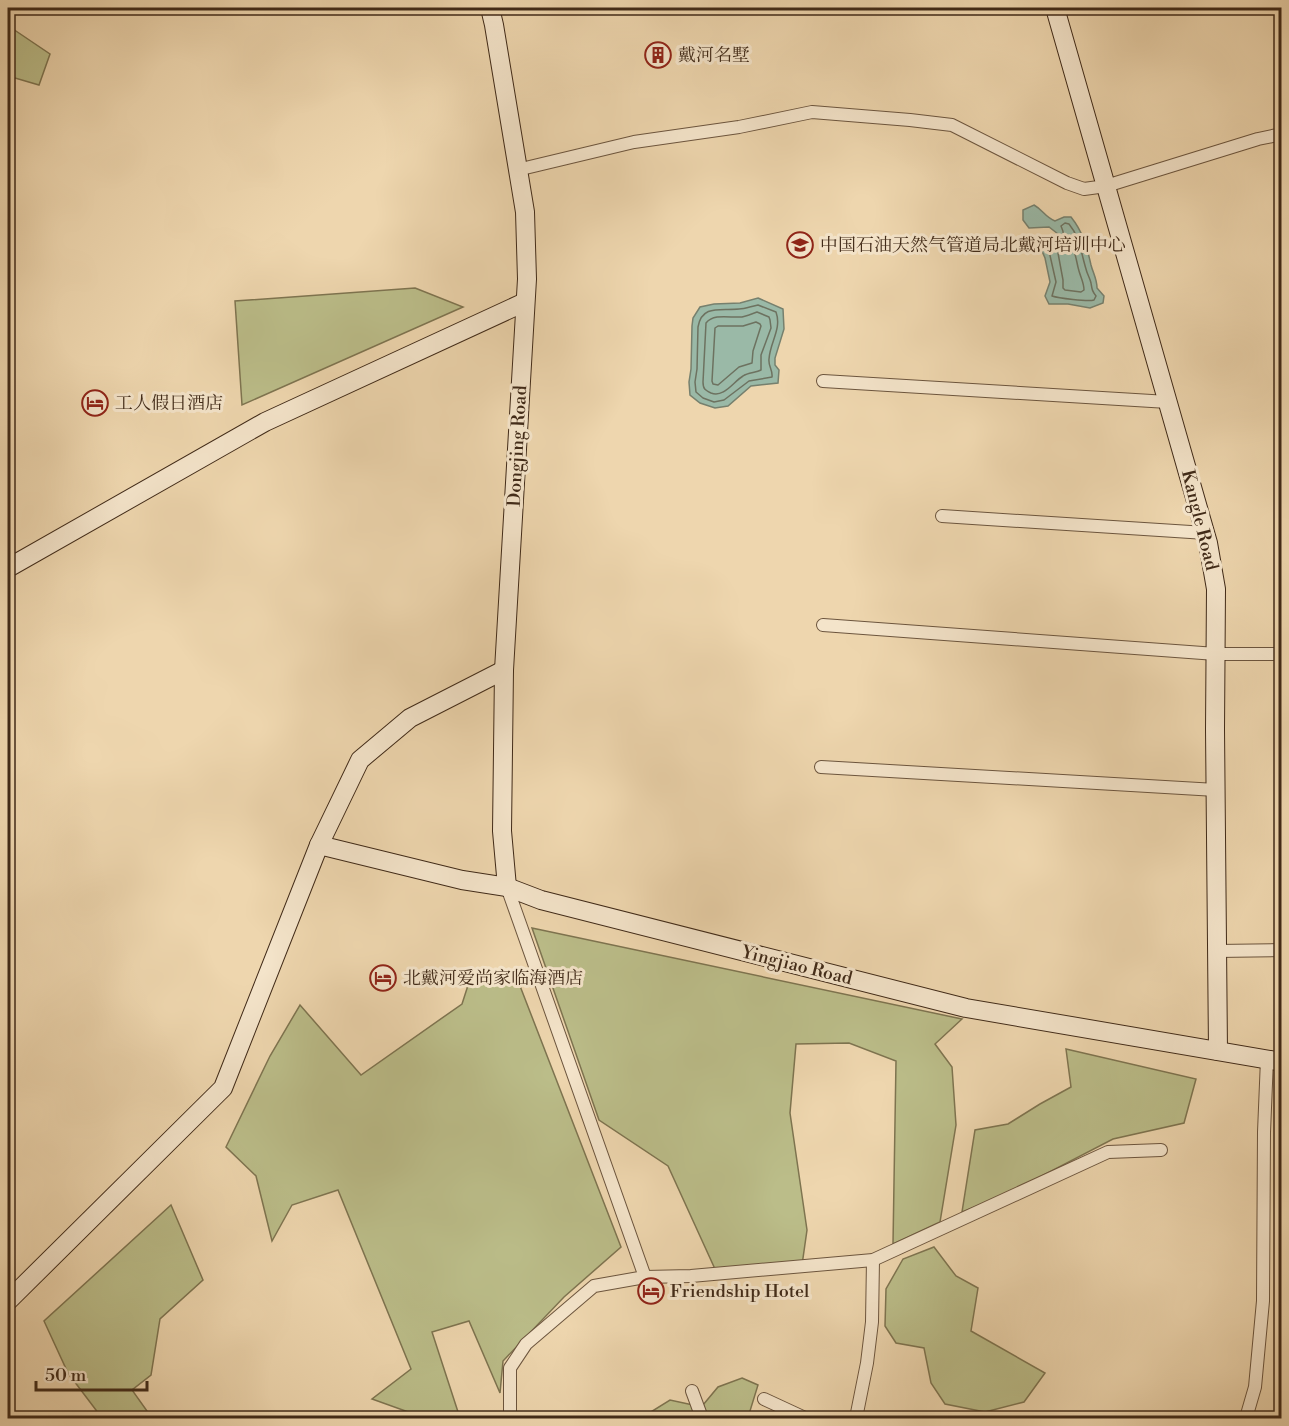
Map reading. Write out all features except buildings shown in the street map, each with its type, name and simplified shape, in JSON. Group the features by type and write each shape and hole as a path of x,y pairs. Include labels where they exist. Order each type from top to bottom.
{"main road":[{"name":"Dongjing Road","path":"490,8 525,212 525,302 504,670 502,831 507,887"},
{"name":"Kangle Road","path":"1055,8 1206,533 1216,589 1218,1051"},
{"path":"8,568 265,422 525,302"},
{"path":"8,1301 223,1089 319,845 360,760 410,718 504,670"},
{"name":"Yingjiao Road","path":"319,845 462,880 507,887 541,900 966,1008 1274,1060"}],"street":[{"path":"517,170 634,142 739,127 812,112 952,125 1067,183 1084,189 1106,186 1281,134"},
{"path":"823,381 1168,402"},
{"path":"942,516 1206,533"},
{"path":"822,625 1216,654 1281,654"},
{"path":"821,767 1216,790"},
{"path":"507,887 645,1277"},
{"path":"1217,951 1281,950"},
{"path":"1246,1419 1255,1387 1263,1301 1264,1132 1274,1060"},
{"path":"510,1419 510,1368 526,1344 594,1286 645,1277 692,1276 873,1260 1108,1152 1161,1150"},
{"path":"856,1419 872,1322 873,1260"},
{"path":"692,1391 702,1419"},
{"path":"764,1399 805,1419"}],"green space":[{"path":"8,8 13,8 10,27 50,54 39,85 8,76"},
{"path":"415,288 463,307 242,405 235,301"},
{"path":"532,928 962,1019 935,1044 952,1067 956,1125 940,1222 893,1244 896,1061 849,1043 796,1044 790,1113 807,1230 802,1265 715,1269 668,1166 599,1120"},
{"path":"515,973 621,1247 564,1297 503,1361 500,1393 469,1321 432,1332 460,1418 425,1418 372,1399 411,1369 338,1190 292,1205 272,1241 256,1176 226,1147 270,1056 300,1005 361,1075 462,1004 471,976"},
{"path":"1066,1049 1196,1079 1184,1123 1113,1139 1001,1197 962,1212 975,1130 1008,1124 1071,1087"},
{"path":"171,1205 203,1280 160,1319 151,1375 132,1390 152,1418 102,1418 68,1373 44,1321"},
{"path":"934,1247 956,1276 978,1288 971,1331 1045,1373 1024,1402 985,1412 945,1404 931,1383 924,1348 896,1343 885,1326 886,1289 903,1259"},
{"path":"742,1378 758,1385 750,1411 744,1418 641,1418 670,1400 703,1405 718,1387"}],"water":[{"path":"1034,205 1055,221 1071,217 1082,234 1097,288 1104,296 1103,303 1090,308 1068,304 1049,304 1045,296 1050,282 1042,251 1048,241 1058,234 1049,227 1029,228 1023,220 1023,210"},
{"path":"758,298 783,309 784,329 775,358 775,365 779,370 778,383 751,386 728,406 715,408 700,403 690,395 693,318 700,307 740,303"}],"place":[{"name":"戴河名墅","path":"658,55"},
{"name":"中国石油天然气管道局北戴河培训中心","path":"800,245"},
{"name":"工人假日酒店","path":"95,403"},
{"name":"北戴河爱尚家临海酒店","path":"383,978"},
{"name":"Friendship Hotel","path":"651,1291"}]}
